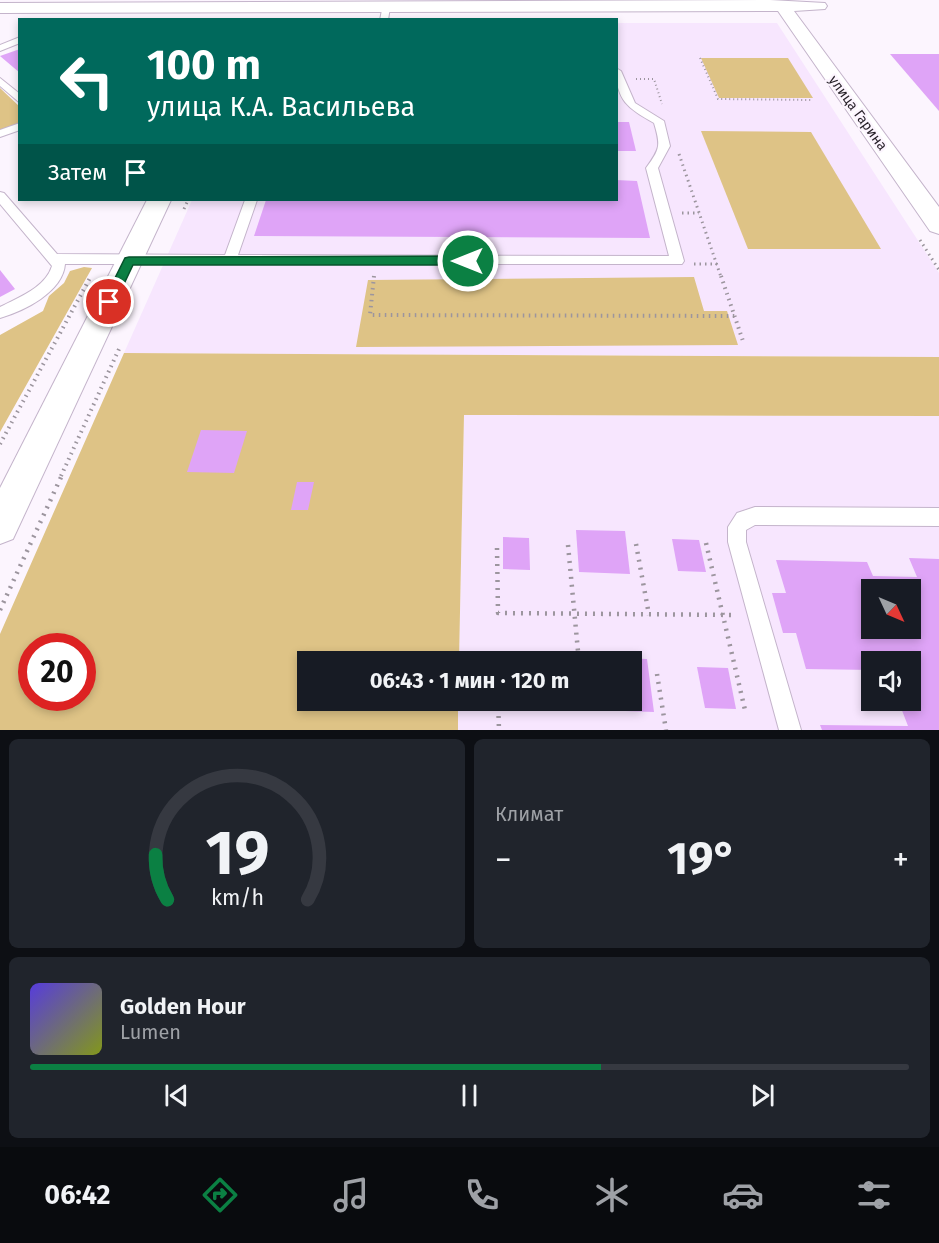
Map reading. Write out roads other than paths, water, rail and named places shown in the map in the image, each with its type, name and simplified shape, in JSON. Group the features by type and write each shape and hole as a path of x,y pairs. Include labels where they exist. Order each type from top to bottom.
{"street":[{"path":"0,8 43,4 385,13 780,3 819,6"},
{"name":"улица Гарина","path":"780,3 939,225"},
{"path":"0,526 129,261 170,208"}],"lane":[{"path":"0,48 18,41"},
{"path":"54,259 677,261 652,168 665,153 667,146 659,121 631,105 618,72"},
{"path":"0,81 18,98"},
{"path":"0,134 18,127"},
{"path":"0,196 59,264 58,273 50,283 0,313"},
{"path":"230,261 251,201"},
{"path":"790,730 738,542 737,527 743,519 755,516 939,517"}]}
